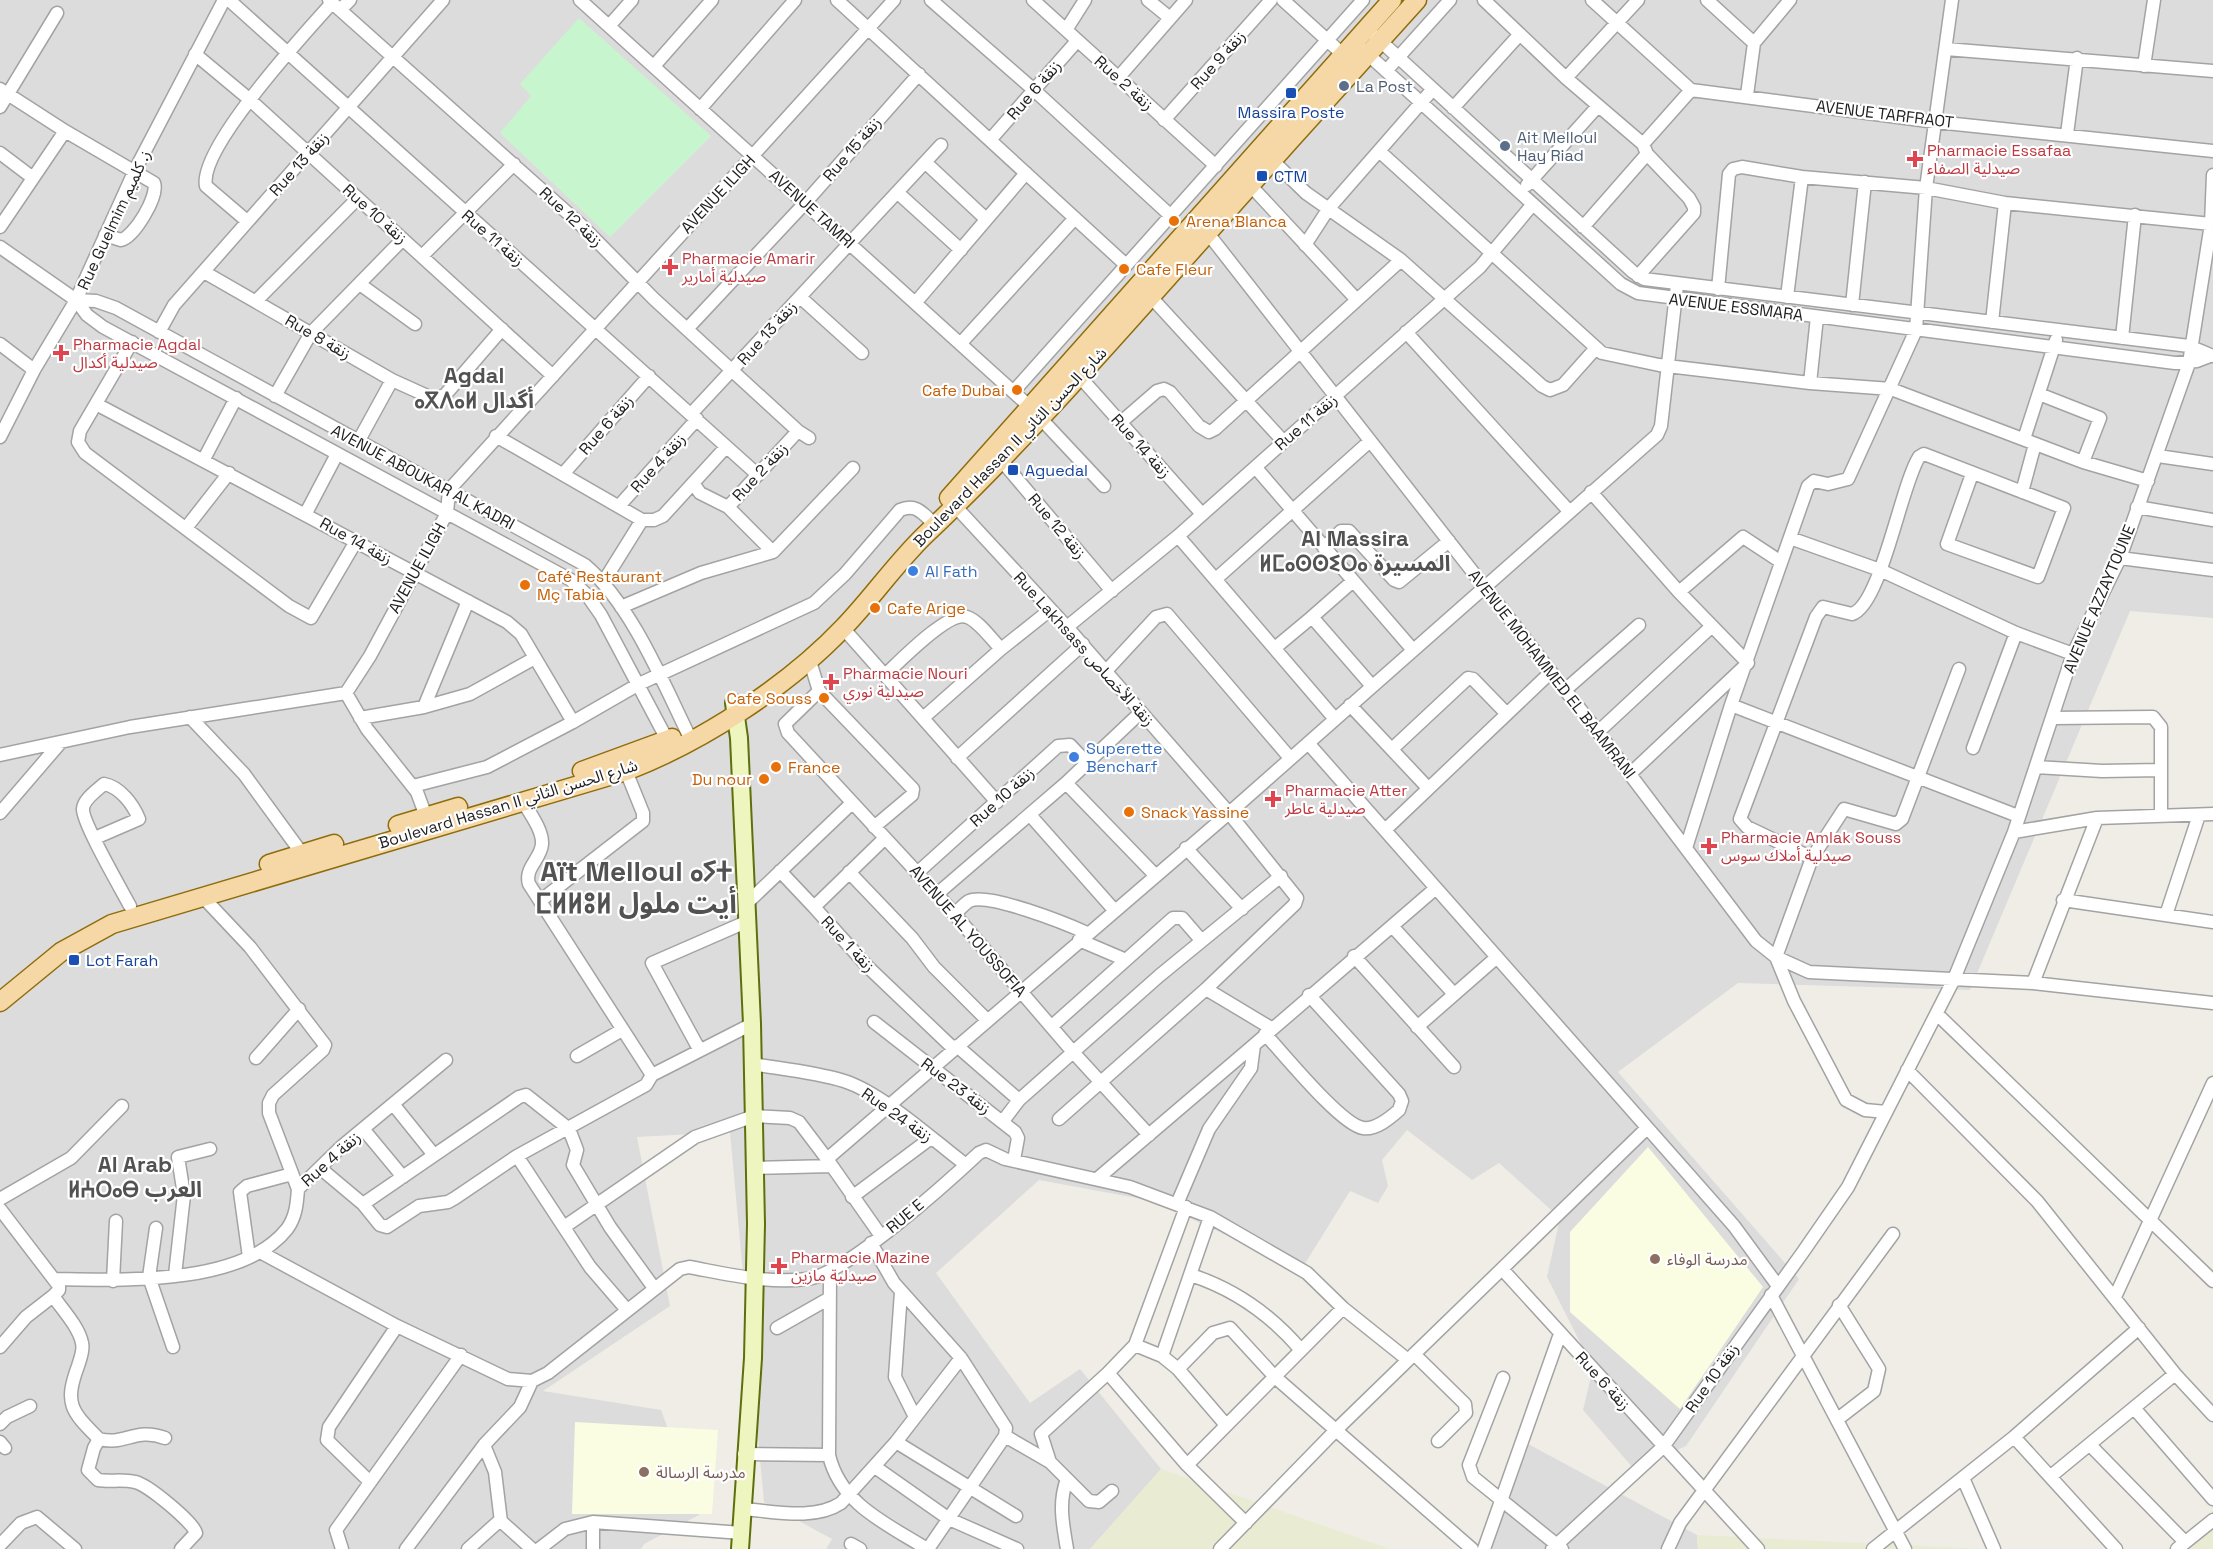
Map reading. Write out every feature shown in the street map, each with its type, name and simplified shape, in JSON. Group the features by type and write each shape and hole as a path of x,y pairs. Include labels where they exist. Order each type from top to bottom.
{"main road":[{"name":"Boulevard Hassan II شارع الحسن الثاني","path":"1202,226 1251,186 1273,162 1362,48 1392,0"},
{"name":"Boulevard Hassan II شارع الحسن الثاني","path":"736,708 838,621 930,520 1036,412 1362,48 1418,0"},
{"name":"Boulevard Hassan II شارع الحسن الثاني","path":"428,823 626,771 736,708 809,658 843,628 923,537 956,507 1001,460 1036,412 1080,377 1151,297 1186,243"},
{"name":"Boulevard Hassan II شارع الحسن الثاني","path":"0,986 57,940 88,923 130,906 306,859 428,823 620,759 670,745"},
{"name":"Boulevard Hassan II شارع الحسن الثاني","path":"0,1002 61,952 95,932 134,916 306,859"}],"street":[{"name":"Rue Guelmim ز. كلميم","path":"0,437 3,420 76,300 135,170 224,0"},
{"name":"Rue 11 زنقة","path":"229,0 351,107 465,214 758,475"},
{"path":"247,221 206,186 204,178 206,170 249,99 287,52 334,4 350,0"},
{"name":"Rue 13 زنقة","path":"159,332 174,305 444,0"},
{"name":"AVENUE TAMRI","path":"580,0 1036,412"},
{"path":"609,26 632,0"},
{"path":"654,66 712,0"},
{"path":"700,109 795,0"},
{"path":"837,0 1126,265"},
{"name":"AVENUE ILIGH","path":"346,693 370,656 447,513 449,490 596,329 637,280 894,0"},
{"path":"931,0 1034,90 1171,216"},
{"name":"Rue 2 زنقة","path":"1033,0 1216,166"},
{"path":"1066,30 1085,0"},
{"path":"1148,0 1170,18"},
{"path":"1118,78 1186,0"},
{"name":"Rue 9 زنقة","path":"1164,120 1271,0"},
{"path":"1283,0 1328,41 1362,48"},
{"path":"1014,391 1363,0"},
{"path":"1386,71 1450,0"},
{"path":"1484,0 1645,149 1689,198 1694,207 1694,213 1638,276"},
{"path":"1583,227 1691,90 1592,0"},
{"path":"1566,78 1638,0"},
{"path":"1707,0 1754,43"},
{"path":"1747,95 1754,43 1791,0"},
{"path":"1686,848 1731,705 1748,663 1808,486 1814,482 1828,484 1848,479 1916,330 1926,188 1952,0"},
{"path":"2144,66 2154,0"},
{"name":"Rue 12 زنقة","path":"334,4 514,164 687,329 803,435"},
{"path":"0,107 4,91 57,13"},
{"path":"1453,108 1520,34"},
{"name":"Rue 6 زنقة","path":"990,140 1077,41"},
{"name":"AVENUE ESSMARA","path":"1362,48 1398,57 1638,276 1677,285 1852,304 2193,347 2211,356"},
{"name":"AVENUE ESSMARA","path":"1362,48 1621,284 1647,296 2189,363 2211,356"},
{"path":"1946,49 2213,71"},
{"name":"Rue 10 زنقة","path":"195,54 249,99 553,376"},
{"path":"2067,134 2077,58"},
{"name":"Rue 15 زنقة","path":"687,329 805,203 918,74"},
{"path":"1305,244 1329,208 1433,89"},
{"name":"AVENUE TARFRAOT","path":"1691,90 1747,95 1936,122 2213,151"},
{"path":"4,91 65,131 135,170 155,185 151,203 125,239 105,235"},
{"path":"1521,193 1598,106"},
{"path":"0,227 65,131"},
{"name":"Rue 13 زنقة","path":"694,417 800,297 941,145"},
{"path":"1379,151 1596,348 1609,355 1667,366 1810,383 1891,389 2083,462 2148,481"},
{"path":"0,153 33,178"},
{"path":"1273,162 1306,193 1401,260 1542,386 1550,390 1563,385 1596,348"},
{"path":"926,163 986,219"},
{"path":"422,256 514,164"},
{"path":"1718,289 1729,174 1733,169 1742,166 1802,177 1926,188 2005,203 2135,215 2211,225"},
{"path":"916,302 1026,173"},
{"name":"AVENUE AZZAYTOUNE","path":"1907,1070 1954,979 2014,832 2073,654 2120,558 2158,456 2193,347 2211,247 2213,175"},
{"path":"1787,297 1802,177"},
{"path":"1852,304 1865,182"},
{"path":"1251,186 1357,300"},
{"path":"898,193 960,250"},
{"path":"256,301 357,199"},
{"path":"1992,321 2005,203"},
{"name":"Rue 11 زنقة","path":"1067,627 1178,536 1444,299 1492,254 1533,204"},
{"path":"2122,338 2135,215"},
{"path":"961,343 1076,218"},
{"name":"AVENUE MOHAMMED EL BAAMRANI","path":"1202,226 1598,732 1756,942 1776,957"},
{"path":"275,396 311,333 361,285 403,239"},
{"name":"AVENUE ABOUKAR AL KADRI","path":"0,247 76,300 95,322 579,587 601,615 670,745"},
{"path":"1120,423 1160,390 1170,392 1199,426 1209,432 1248,400 1401,260"},
{"name":"Rue 8 زنقة","path":"204,272 392,380 434,399 445,395 502,329"},
{"path":"361,285 415,324"},
{"path":"755,1168 829,1162 931,1068 1229,813 1659,431 1677,285"},
{"path":"800,297 862,353"},
{"path":"1151,297 1248,400 1284,442"},
{"name":"AVENUE ABOUKAR AL KADRI","path":"76,300 106,304 585,565 604,581 621,607 689,736"},
{"path":"1810,383 1817,317"},
{"path":"2022,492 2039,394 2059,330"},
{"path":"1406,332 1569,511"},
{"path":"132,342 98,405 80,431 78,442 85,453 289,606 310,618 356,543"},
{"path":"0,344 34,370"},
{"name":"Rue 6 زنقة","path":"564,473 649,376"},
{"name":"Rue 14 زنقة","path":"1080,377 1203,514"},
{"path":"358,442 392,380"},
{"path":"2039,394 2100,418 2083,462"},
{"path":"204,459 236,398"},
{"name":"Rue 14 زنقة","path":"98,405 306,513 356,543 514,627 573,723"},
{"path":"1036,412 1104,486"},
{"name":"Rue 4 زنقة","path":"620,506 694,417"},
{"name":"Rue 2 زنقة","path":"693,483 700,493 728,507 758,475 803,435"},
{"path":"496,436 564,473 642,520 654,520 663,516 726,447"},
{"path":"1216,578 1370,441"},
{"path":"306,513 337,454"},
{"path":"1812,858 1747,827 1740,819 1819,611 1827,606 1852,614 1857,613 1880,570 1919,457 1924,454 2064,508 2038,578 1947,544 1972,474"},
{"path":"2158,456 2213,464"},
{"name":"Rue 12 زنقة","path":"1001,460 1112,591"},
{"path":"621,607 700,573 773,552 853,468"},
{"path":"1256,468 1413,650"},
{"path":"186,528 229,473"},
{"path":"1591,492 1679,592 1748,663"},
{"path":"728,507 773,552"},
{"path":"413,786 487,767 573,723 639,684 814,603 845,574 900,510 906,507 920,510 930,520"},
{"name":"Rue Lakhsass زنقة الأخصاص","path":"956,507 1083,644 1295,893 1295,904 1206,989"},
{"path":"2138,507 2213,520"},
{"path":"604,581 642,520"},
{"path":"1324,548 1341,531 1349,531 1394,580 1399,582 1449,541"},
{"path":"1178,536 1276,647 1335,719"},
{"path":"1679,592 1743,537 1781,562"},
{"path":"1790,538 1880,570 2016,633 2073,654"},
{"path":"2120,558 2213,570"},
{"path":"1276,647 1353,581"},
{"path":"424,707 468,601"},
{"path":"923,718 1001,649 1050,610"},
{"path":"1106,671 1156,617 1167,614 1290,758"},
{"path":"885,675 944,623 959,616 970,618 1001,649"},
{"path":"1312,617 1372,686"},
{"path":"1565,690 1639,625"},
{"path":"1598,732 1712,626"},
{"path":"843,628 998,802"},
{"path":"1973,748 2016,633"},
{"path":"957,758 1083,644"},
{"path":"809,658 819,691 913,789 912,795 874,827"},
{"path":"360,718 424,707 470,694 533,659"},
{"path":"1630,774 1748,663"},
{"path":"1886,1112 1865,1110 1846,1100 1794,1001 1776,957 1812,858 1846,808 1896,824 1900,822 1959,669"},
{"path":"1385,830 1551,672"},
{"path":"1392,749 1468,678 1473,679 1507,714"},
{"name":"AVENUE AL YOUSSOFIA","path":"819,691 785,724 785,729 955,914 1073,1052 1149,1135"},
{"path":"0,755 190,717 346,693 360,718 394,765 413,786 428,823"},
{"path":"1350,705 1428,788"},
{"path":"1731,705 2018,816"},
{"path":"539,1549 564,1528 593,1522 741,1541 744,1454 753,1358 755,1168 752,1024 736,708"},
{"name":"Rue 10 زنقة","path":"937,894 1066,783 1140,712"},
{"path":"190,717 244,774 306,859"},
{"path":"2053,718 2153,717 2161,727 2161,816"},
{"path":"0,813 61,742"},
{"path":"1308,743 1734,1226 1775,1291 1802,1356 1839,1418 1905,1549"},
{"name":"Rue 10 زنقة","path":"917,873 1060,745 1070,745 1087,763"},
{"path":"2036,766 2102,771 2160,770"},
{"path":"540,901 643,821 643,813 626,771"},
{"path":"1066,783 1156,876"},
{"path":"95,838 139,819 125,797 112,786 104,784 84,803 85,817 95,838 130,906"},
{"path":"522,800 542,839 541,849 527,878 652,1075"},
{"path":"746,905 852,803"},
{"path":"2014,832 2097,818 2213,814"},
{"path":"1030,815 1115,911"},
{"path":"2166,915 2199,815"},
{"path":"2033,983 2063,900 2097,818"},
{"name":"Rue 1 زنقة","path":"885,838 814,907 868,967 955,1048 1019,1100"},
{"path":"1186,848 1242,909"},
{"path":"780,872 814,907"},
{"path":"849,872 912,938 947,981 987,1020"},
{"path":"1003,1121 1019,1100 1073,1052 1202,940 1281,876"},
{"path":"1097,1179 1354,956 1436,888"},
{"path":"201,895 250,947 299,1009 325,1048 273,1095 269,1103 269,1113 298,1189"},
{"path":"955,914 968,902 982,900 1052,918 1126,960"},
{"path":"2063,900 2213,922"},
{"path":"1052,1026 1173,918 1182,918 1202,940"},
{"path":"699,1050 652,963 746,922"},
{"path":"1392,926 1454,994"},
{"path":"1354,956 1454,1067"},
{"path":"1417,1027 1497,957"},
{"path":"1776,957 1809,972 2033,983 2213,1003"},
{"path":"1059,1119 1206,989 1268,1031 1338,1113 1356,1126 1375,1126 1399,1110 1402,1101 1399,1094 1309,995"},
{"path":"256,1058 299,1009"},
{"path":"1937,1014 2213,1281"},
{"name":"Rue 23 زنقة","path":"874,1022 1003,1121 1018,1138 1014,1160"},
{"path":"320,1167 363,1204 380,1225 387,1227 419,1206 448,1202 517,1156 646,1084 652,1075 752,1024"},
{"path":"577,1056 622,1030"},
{"path":"1050,1462 1041,1434 1135,1345 1209,1129 1251,1068 1254,1045"},
{"name":"Rue 4 زنقة","path":"55,1279 113,1281 175,1275 216,1268 254,1254 287,1229 297,1206 298,1189 320,1167 446,1060"},
{"name":"Rue 24 زنقة","path":"752,1064 844,1081 888,1106 966,1165"},
{"name":"Rue 10 زنقة","path":"1557,1547 1663,1447 1848,1187 1907,1070"},
{"path":"1907,1070 2037,1201 2175,1374 2211,1409"},
{"path":"2115,1297 2213,1083"},
{"path":"363,1204 524,1095 569,1128 577,1150 573,1165 610,1227 654,1288"},
{"path":"393,1104 434,1155"},
{"path":"0,1199 71,1158 122,1106"},
{"path":"564,1227 597,1202 695,1137 754,1116 794,1119 829,1162 852,1197 901,1292 961,1358 985,1392 992,1410 1005,1424 1005,1436 928,1549 849,1496 833,1473 829,1455 828,1299 830,1272"},
{"path":"1220,1549 1337,1429 1647,1128"},
{"path":"364,1130 403,1177"},
{"path":"852,1197 931,1138"},
{"path":"175,1275 184,1195 178,1157 210,1149"},
{"name":"RUE E","path":"532,1381 548,1373 674,1273 689,1268 755,1279 806,1279 830,1272 876,1240 979,1153 990,1150 1005,1159 1014,1160"},
{"path":"517,1156 599,1280 627,1310"},
{"path":"1014,1160 1130,1186 1182,1205 1210,1217 1307,1273 1343,1308 1411,1357 1465,1404 1466,1413 1438,1441"},
{"path":"292,1174 247,1186 240,1192 254,1254 508,1379 532,1381 520,1407 484,1445 406,1549"},
{"path":"0,1209 55,1279 59,1288 53,1296 26,1317 0,1347"},
{"path":"1162,1356 1210,1217"},
{"path":"113,1281 116,1221"},
{"path":"156,1228 149,1277 173,1347"},
{"path":"1668,1549 1680,1523 1893,1234"},
{"name":"Rue 6 زنقة","path":"1502,1269 1758,1549"},
{"path":"1191,1275 1207,1280 1258,1310 1281,1326 1301,1350"},
{"path":"901,1292 895,1377 915,1417"},
{"path":"53,1296 80,1336 83,1347 70,1386 70,1400 85,1424 99,1438 116,1442 142,1433 165,1438"},
{"path":"777,1328 828,1299"},
{"path":"1839,1305 1879,1369 1874,1391 1839,1418"},
{"path":"1187,1465 1343,1308"},
{"path":"370,1482 327,1440 328,1426 398,1326"},
{"path":"1178,1368 1214,1333 1230,1328 1275,1377 1472,1549"},
{"path":"1873,1549 2013,1437 2139,1328"},
{"path":"1484,1549 1560,1334"},
{"path":"1135,1345 1162,1356 1178,1368 1226,1425"},
{"path":"342,1549 336,1530 461,1355"},
{"path":"743,1509 824,1512 849,1496 896,1442 961,1358"},
{"path":"1108,1373 1187,1465 1246,1523"},
{"path":"2051,1476 2175,1374"},
{"path":"1503,1378 1469,1465 1473,1477 1502,1498 1557,1547"},
{"path":"2,1417 30,1406"},
{"path":"2134,1408 2213,1499"},
{"path":"1005,1436 1050,1462 1089,1501 1099,1502 1112,1491"},
{"path":"2013,1437 2116,1549"},
{"path":"99,1438 88,1465 90,1473 98,1480 105,1482 137,1482 189,1522 196,1533 181,1549"},
{"path":"896,1442 1016,1516"},
{"path":"484,1445 495,1472 501,1522 532,1549"},
{"path":"2090,1445 2181,1546 2213,1520"},
{"path":"744,1454 829,1455"},
{"path":"875,1467 949,1519 1017,1549"},
{"path":"1963,1478 1994,1549"},
{"path":"1067,1479 1061,1495 1067,1549"},
{"path":"0,1545 27,1519 37,1517 75,1549"},
{"path":"468,1549 494,1524 501,1522"},
{"path":"593,1522 593,1549"}],"shaded area":[{"path":"0,0 2213,0 2213,618 2130,611 1970,990 1738,983 1618,1072 1799,1279 1686,1446 1634,1469 1583,1410 1593,1368 1547,1277 1560,1218 1499,1163 1472,1180 1407,1130 1382,1160 1388,1186 1378,1203 1350,1191 1301,1270 1153,1201 1039,1180 936,1273 1030,1403 1080,1369 1161,1469 1090,1549 826,1549 832,1539 764,1502 730,1132 637,1137 670,1306 543,1391 661,1410 699,1515 644,1544 641,1549 0,1549"},
{"name":"مدرسة الوفاء","path":"1648,1147 1763,1287 1680,1409 1570,1312 1570,1232"},
{"name":"مدرسة الرسالة","path":"575,1422 718,1430 712,1514 572,1514"},
{"path":"1519,1439 1697,1535 1698,1549 1478,1549"},
{"path":"1161,1469 1390,1549 1090,1549"},
{"path":"2213,1510 2213,1549 2167,1549"},
{"path":"1697,1535 1985,1549 1698,1549"}],"green space":[{"path":"579,18 711,136 610,237 500,133 531,96 520,84"}],"place":[{"name":"La Post","path":"1344,86"},
{"name":"Massira Poste","path":"1291,93"},
{"name":"Ait Melloul Hay Riad","path":"1505,146"},
{"name":"Pharmacie Essafaa صيدلية الصفاء","path":"1915,159"},
{"name":"CTM","path":"1262,176"},
{"name":"Arena Blanca","path":"1174,221"},
{"name":"Pharmacie Amarir صيدلية أمارير","path":"670,267"},
{"name":"Cafe Fleur","path":"1124,269"},
{"name":"Pharmacie Agdal صيدلية أكدال","path":"61,353"},
{"name":"Cafe Dubai","path":"1017,390"},
{"name":"Aguedal","path":"1013,470"},
{"name":"Al Fath","path":"913,571"},
{"name":"Café Restaurant Mç Tabia","path":"525,585"},
{"name":"Cafe Arige","path":"875,608"},
{"name":"Pharmacie Nouri صيدلية نوري","path":"831,682"},
{"name":"Cafe Souss","path":"824,698"},
{"name":"Superette Bencharf","path":"1074,757"},
{"name":"France","path":"776,767"},
{"name":"Du nour","path":"764,779"},
{"name":"Pharmacie Atter صيدلية عاطر","path":"1273,799"},
{"name":"Snack Yassine","path":"1129,812"},
{"name":"Pharmacie Amlak Souss صيدلية أملاك سوس","path":"1709,846"},
{"name":"Lot Farah","path":"74,960"},
{"name":"مدرسة الوفاء","path":"1655,1259"},
{"name":"Pharmacie Mazine صيدلية مازين","path":"779,1266"},
{"name":"مدرسة الرسالة","path":"644,1472"}],"district":[{"name":"Agdal ⴰⴳⴷⴰⵍ أگدال","path":"474,388"},
{"name":"Al Massira ⵍⵎⴰⵙⵙⵉⵔⴰ المسيرة","path":"1355,550"},
{"name":"Aït Melloul ⴰⵢⵜ ⵎⵍⵍⵓⵍ أيت ملول","path":"636,887"},
{"name":"Al Arab ⵍⵄⵔⴰⴱ العرب","path":"135,1176"}]}
